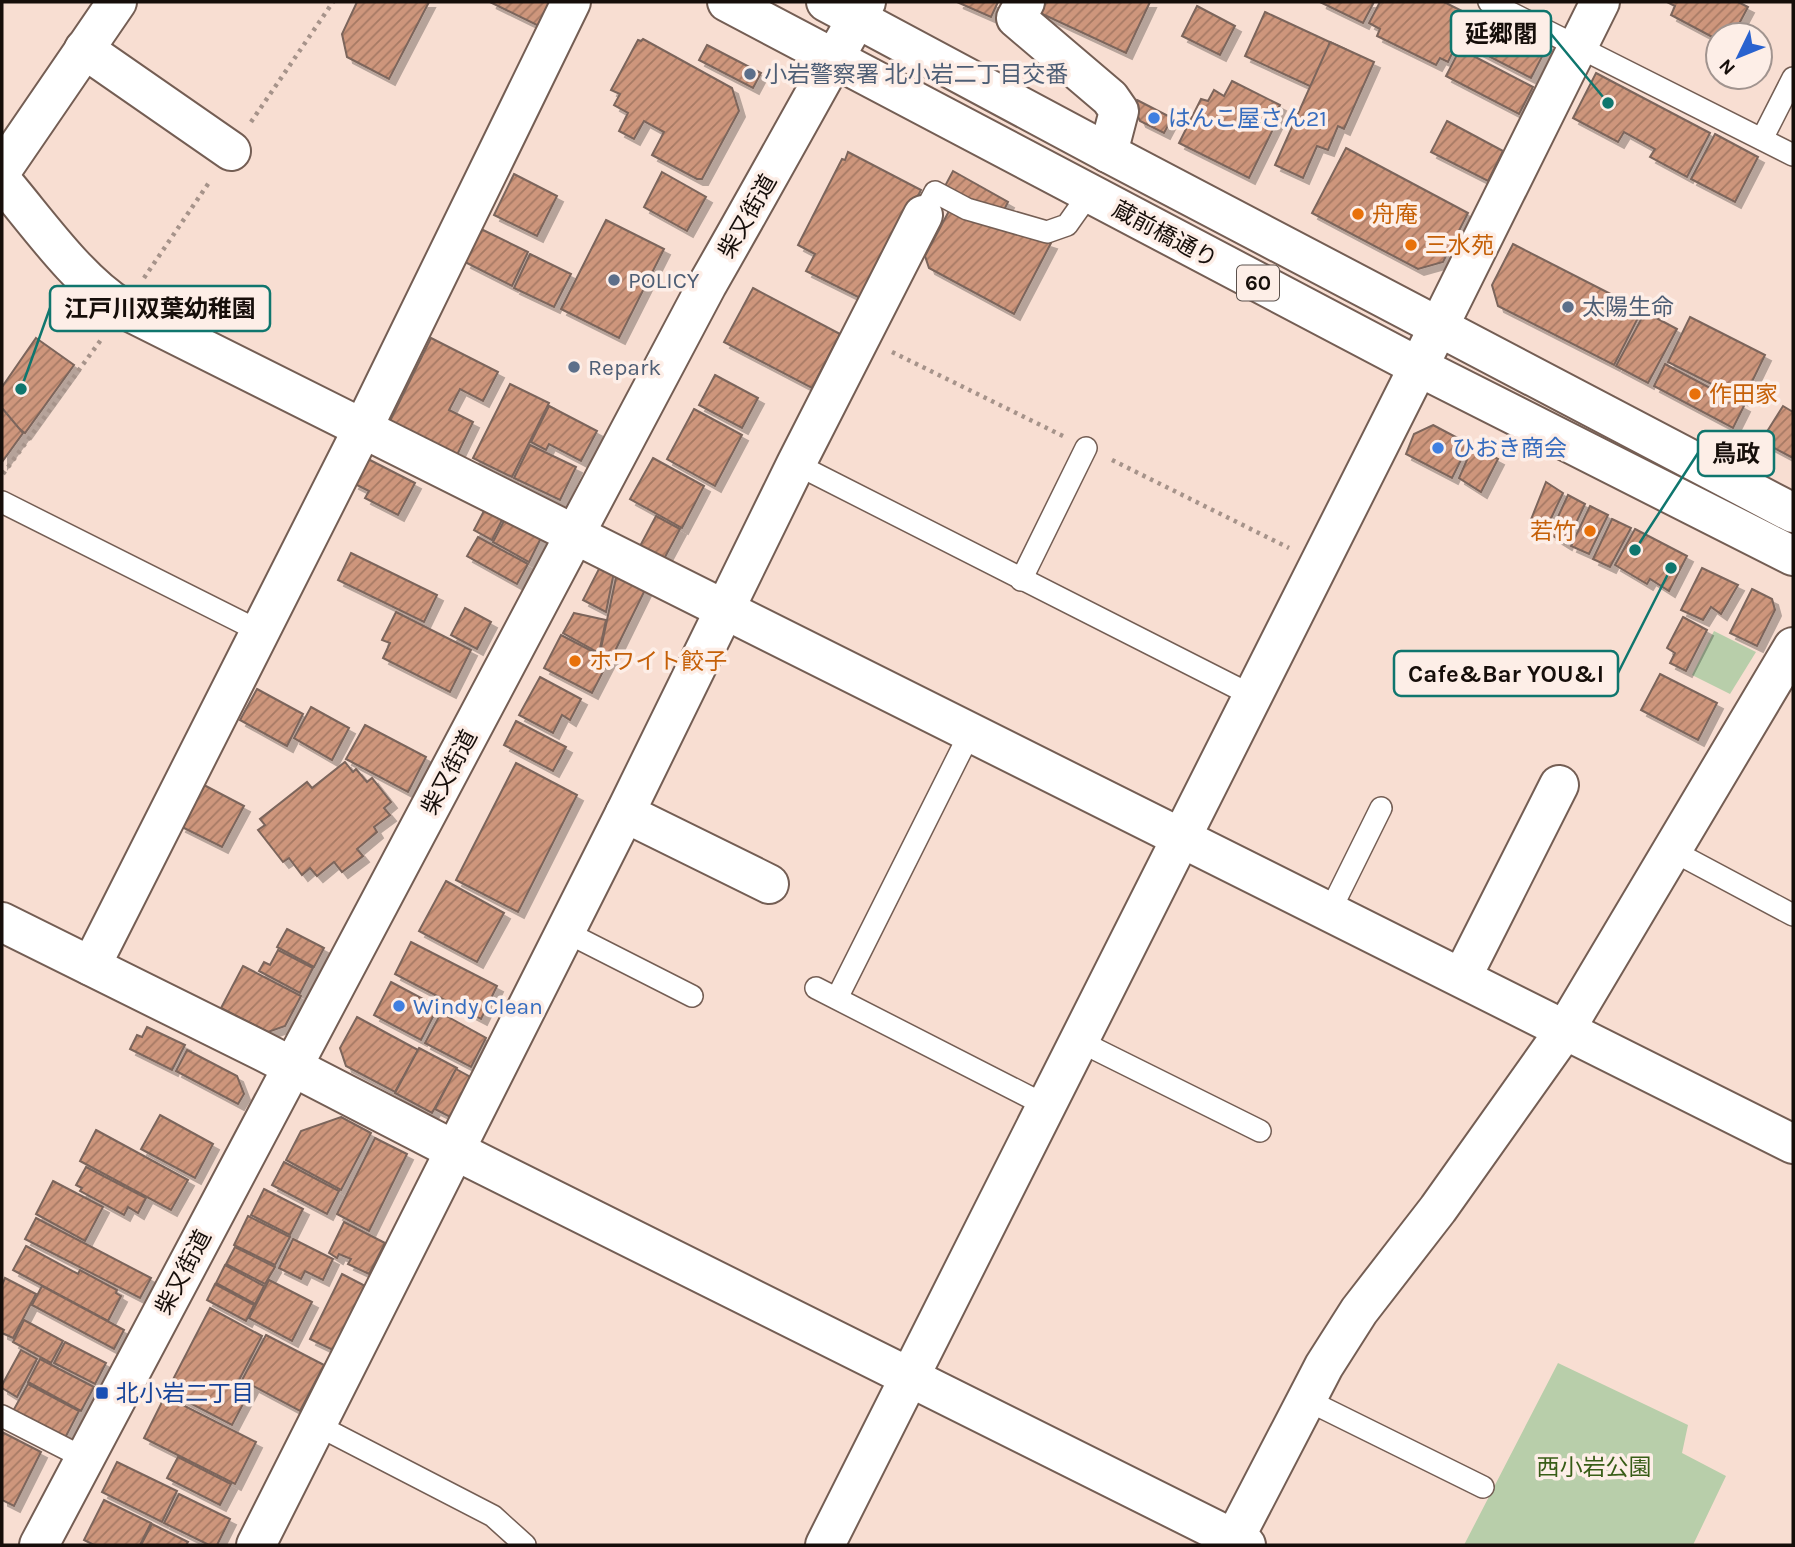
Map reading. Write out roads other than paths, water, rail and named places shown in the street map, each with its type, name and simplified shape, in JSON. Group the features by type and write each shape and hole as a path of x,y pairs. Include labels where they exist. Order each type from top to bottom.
{"street":[{"path":"2,170 117,2"},
{"path":"91,966 363,428 571,2"},
{"name":"蔵前橋通り","path":"727,2 1418,366 1793,556"},
{"path":"1025,2 1016,18 1110,98 1119,111 1108,153"},
{"path":"825,1545 1600,2"},
{"name":"蔵前橋通り","path":"850,7 1108,153 1793,513"},
{"name":"柴又街道","path":"39,1545 707,285 794,135 834,57 850,7"},
{"path":"84,49 231,151"},
{"path":"2,181 83,276 107,299 122,308 1793,1144"},
{"path":"256,1545 923,215"},
{"path":"2,922 1237,1543 1305,1399 1359,1311 1438,1209 1565,1030 1793,647"},
{"path":"1462,977 1559,785"},
{"path":"625,813 769,884"}],"lane":[{"path":"1489,2 1793,155"},
{"path":"1762,139 1793,78"},
{"path":"923,215 935,192 967,209 1047,232 1067,225 1089,194"},
{"path":"1021,580 1086,448"},
{"path":"796,464 1251,695"},
{"path":"2,502 259,631"},
{"path":"837,998 971,731"},
{"path":"1330,911 1381,808"},
{"path":"1673,851 1793,915"},
{"path":"564,931 692,996"},
{"path":"816,988 1047,1106"},
{"path":"1079,1039 1097,1051 1260,1131"},
{"path":"1305,1399 1483,1487"},
{"path":"2,1416 84,1458"},
{"path":"317,1425 494,1516 525,1545"}],"place":[{"name":"小岩警察署 北小岩二丁目交番","path":"750,74"},
{"name":"延郷閣","path":"1608,103"},
{"name":"はんこ屋さん21","path":"1154,118"},
{"name":"舟庵","path":"1358,214"},
{"name":"三水苑","path":"1411,245"},
{"name":"POLICY","path":"614,280"},
{"name":"太陽生命","path":"1568,307"},
{"name":"Repark","path":"574,367"},
{"name":"江戸川双葉幼稚園","path":"21,389"},
{"name":"作田家","path":"1695,394"},
{"name":"ひおき商会","path":"1438,448"},
{"name":"若竹","path":"1590,531"},
{"name":"鳥政","path":"1635,550"},
{"name":"Cafe&Bar YOU&I","path":"1671,568"},
{"name":"ホワイト餃子","path":"575,661"},
{"name":"Windy Clean","path":"399,1006"},
{"name":"北小岩二丁目","path":"102,1393"}],"park label":[{"name":"西小岩公園","path":"1594,1467"}]}
